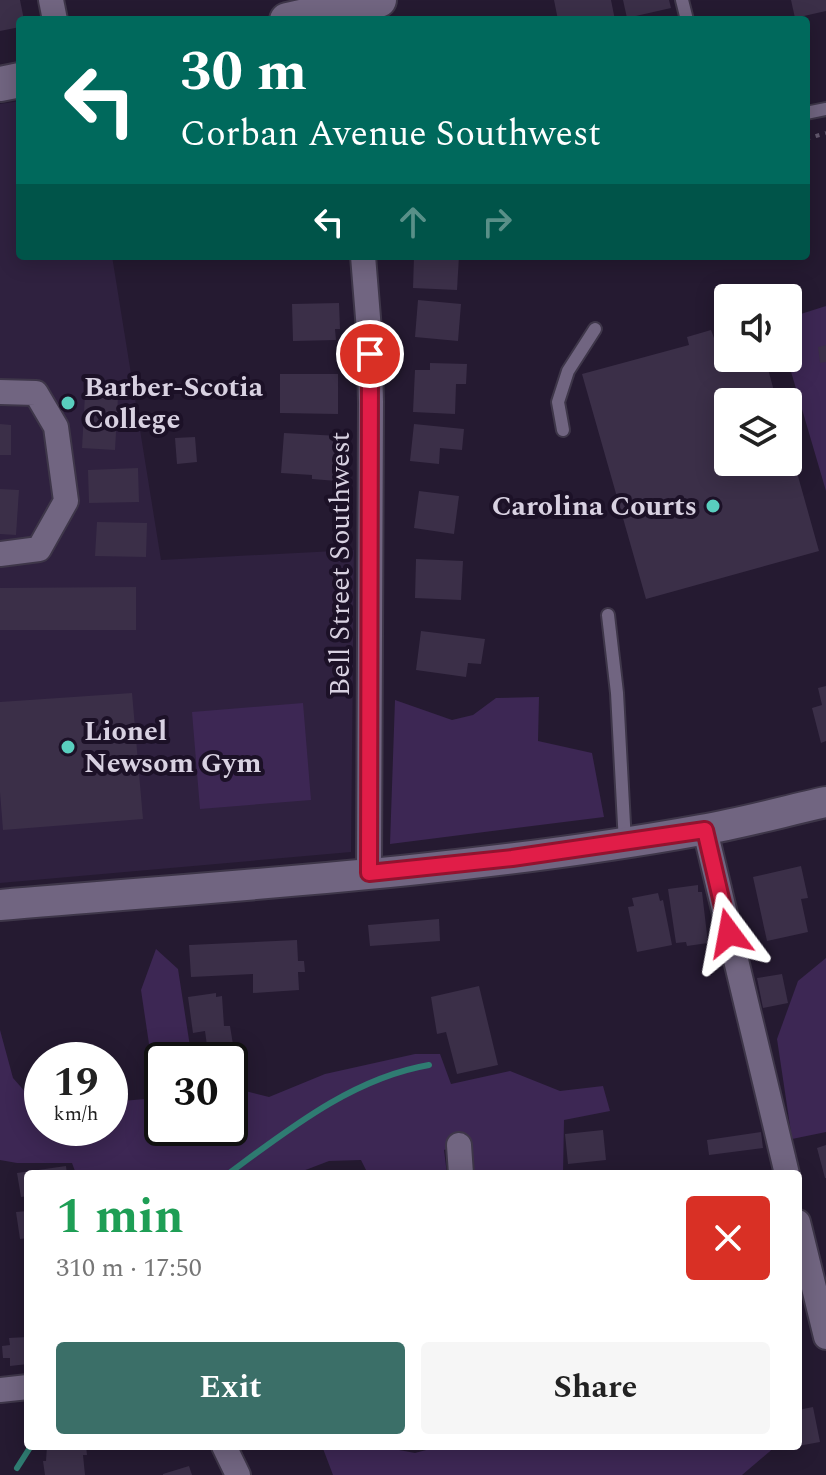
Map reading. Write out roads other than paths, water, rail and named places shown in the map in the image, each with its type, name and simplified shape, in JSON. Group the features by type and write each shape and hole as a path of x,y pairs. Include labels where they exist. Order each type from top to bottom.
{"main road":[{"path":"327,16 379,0"}],"street":[{"name":"Bell Street Southwest","path":"363,260 371,402 369,873"},
{"path":"0,392 36,393 56,427 66,501 39,549 0,554"},
{"path":"0,905 369,873 625,843 705,830 826,802"},
{"path":"705,830 786,1170"},
{"path":"459,1145 461,1170"},
{"path":"802,1242 813,1297 826,1337"},
{"path":"0,1390 24,1387"},
{"path":"226,1450 238,1475"}],"lane":[{"path":"563,430 558,402 568,371 595,329"},
{"path":"608,615 617,693 625,843"}],"waterway":[{"path":"233,1170 298,1123 348,1093 374,1081 429,1065"},
{"path":"17,1468 28,1450"}],"place":[{"name":"Barber-Scotia College","path":"68,403"},
{"name":"Carolina Courts","path":"713,506"},
{"name":"Lionel Newsom Gym","path":"68,747"}]}
